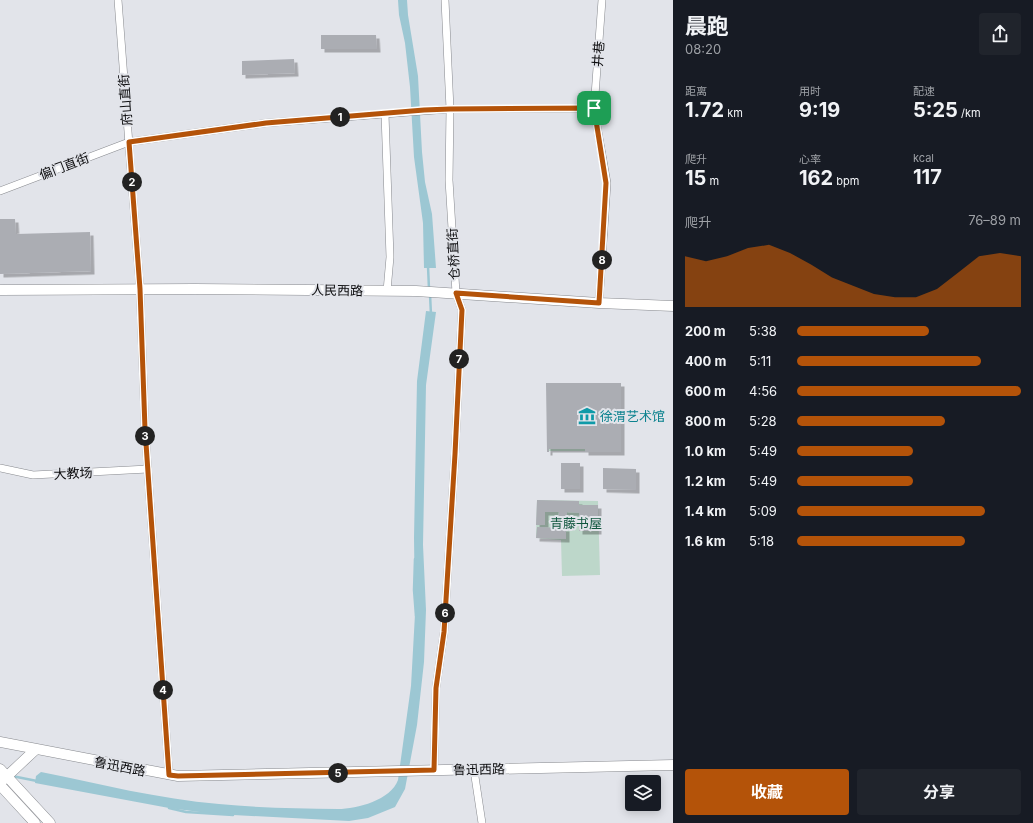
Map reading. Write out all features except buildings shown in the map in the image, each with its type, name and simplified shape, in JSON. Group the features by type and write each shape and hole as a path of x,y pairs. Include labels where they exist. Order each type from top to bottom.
{"main road":[{"name":"人民西路","path":"0,290 140,289 416,291 599,303 673,306"},
{"name":"鲁迅西路","path":"0,742 35,750 178,776 673,765"},
{"path":"3,782 35,750"},
{"path":"0,769 3,782 11,797 35,823"},
{"path":"3,782 18,787 50,823"}],"street":[{"name":"府山直街","path":"118,0 140,289 145,429 169,775"},
{"name":"仓桥直街","path":"434,770 436,688 444,632 462,310 456,293 449,180 450,109 445,0"},
{"name":"井巷","path":"599,303 606,183 594,108 602,0"},
{"name":"偏门直街","path":"0,191 129,142 266,123 424,110 594,108"},
{"path":"386,114 390,257 387,291"},
{"name":"大教场","path":"0,468 33,475 148,469"},
{"path":"474,770 482,823"}],"green space":[{"path":"549,449 585,449 585,451 549,451"},
{"name":"青藤书屋","path":"537,500 598,501 600,575 562,576 561,540 536,538"}],"water":[{"path":"398,0 407,0 418,76 422,152 425,182 432,214 436,268 424,268 423,223 414,157 410,87"},
{"path":"426,311 436,312 426,385 423,545 426,610 424,662 417,725 405,789 395,807 368,818 349,821 215,814 169,808 35,783 36,776 41,772 130,791 197,802 278,808 338,809 346,809 372,802 381,798 394,787 398,780 411,686 415,614 414,538 417,381"}],"waterway":[{"path":"428,266 429,289"},
{"path":"430,294 431,315"},
{"path":"415,559 414,590 416,616"},
{"path":"12,776 37,781"},
{"path":"169,808 186,812 233,815"}],"place":[{"name":"徐渭艺术馆","path":"587,416"}],"route":[{"path":"594,108 606,183 599,303 456,293 462,310 444,632 436,688 434,770 169,775 145,429 140,289 129,142 266,123 424,110 594,108"}]}
